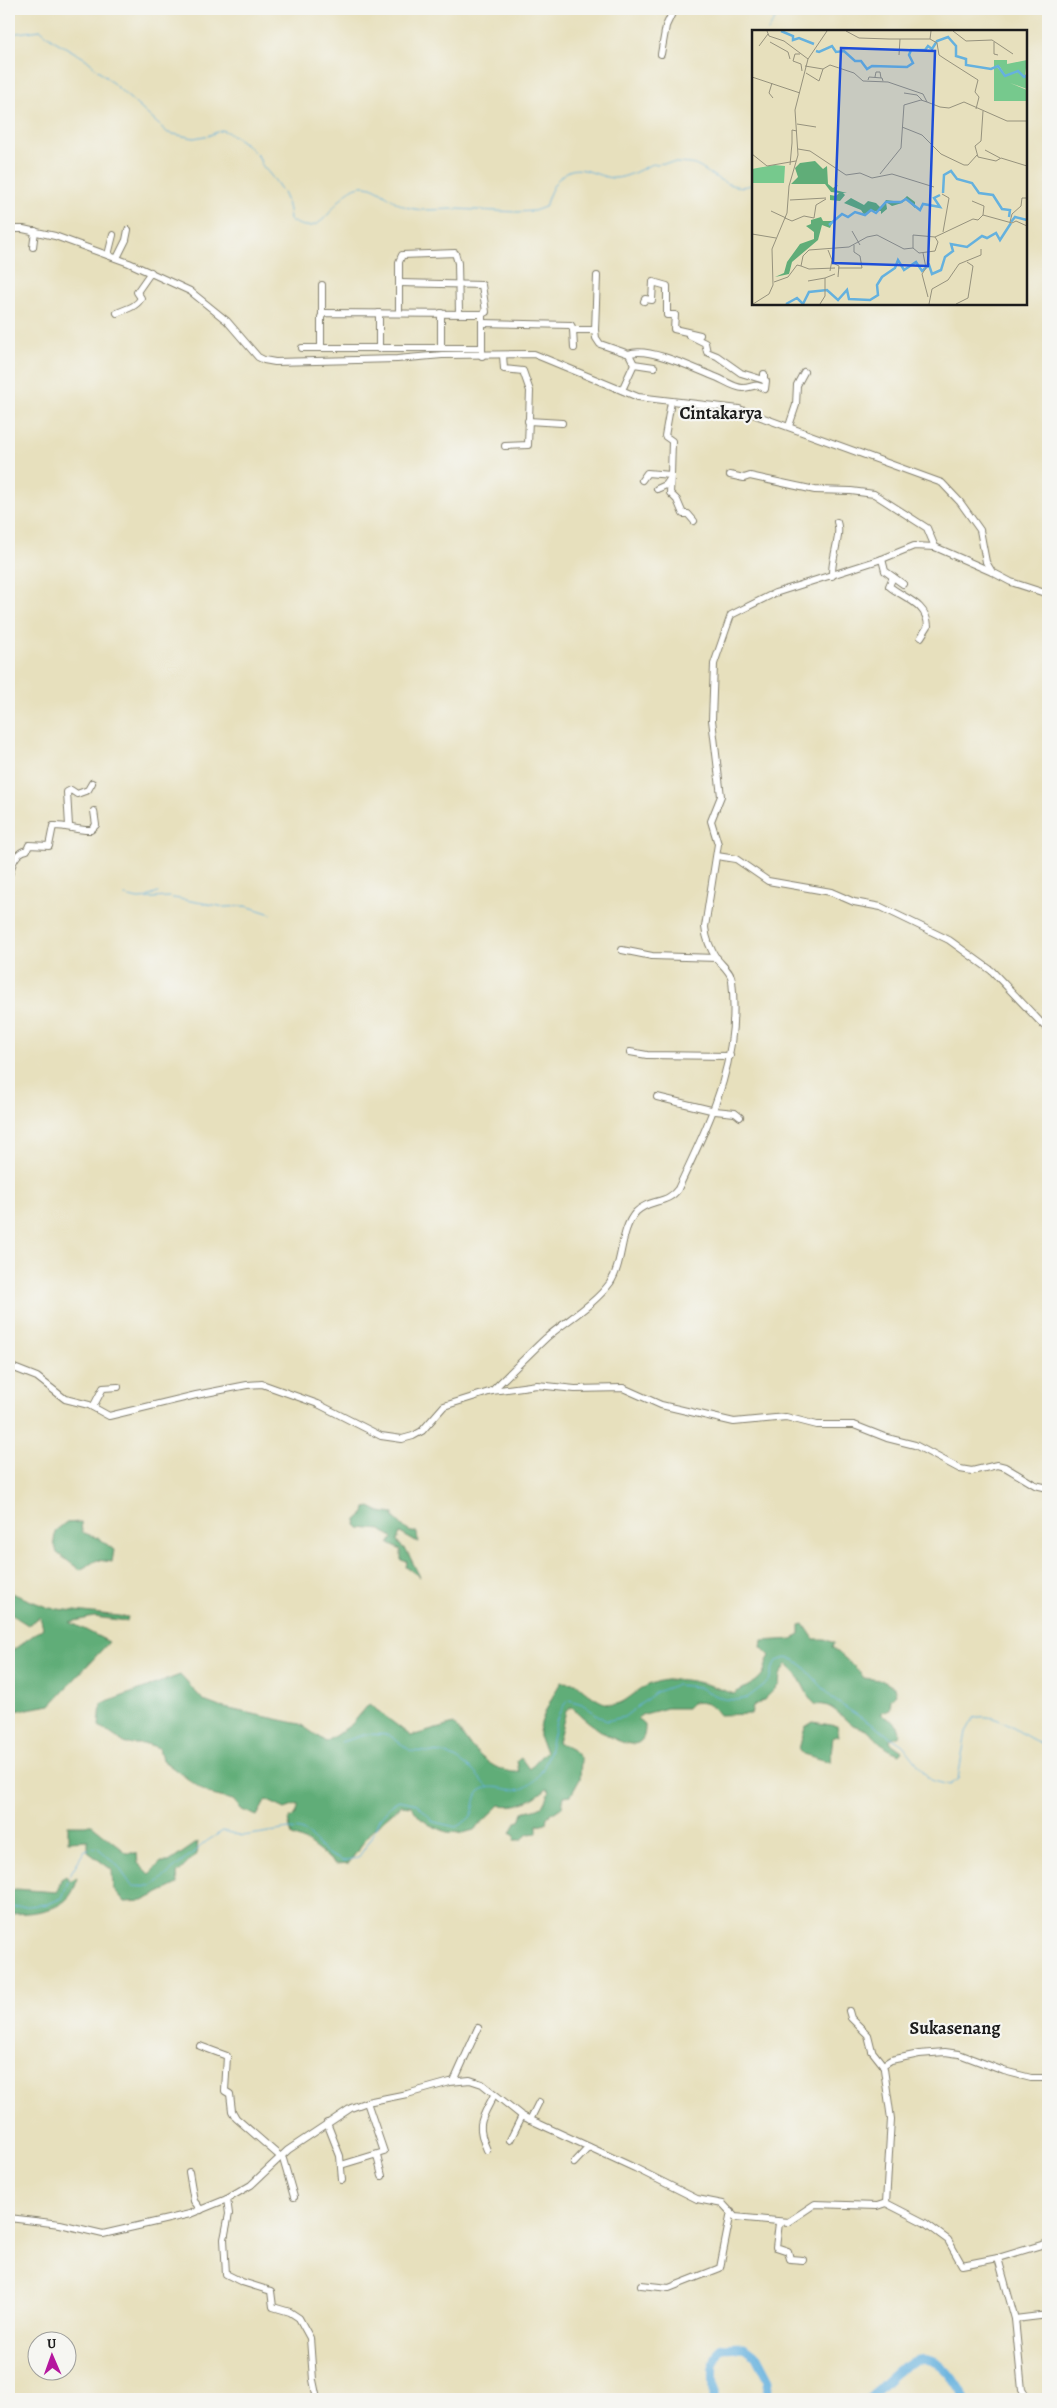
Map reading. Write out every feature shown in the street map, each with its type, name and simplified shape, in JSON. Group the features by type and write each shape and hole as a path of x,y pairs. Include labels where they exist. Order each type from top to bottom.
{"street":[{"path":"660,54 666,26 674,9"},
{"path":"9,229 35,231 55,236 151,272 201,298 227,321 258,357 264,360 275,362 397,359 442,355 538,355 638,396 670,402 739,409 789,426 824,441 942,483 960,502 980,530 986,562 992,572"},
{"path":"117,258 126,240 128,230"},
{"path":"34,246 35,231"},
{"path":"108,255 113,235"},
{"path":"399,312 400,259 404,254 455,253 457,256 459,284 459,313"},
{"path":"116,313 136,305 141,298 137,292 151,272"},
{"path":"597,276 595,330 596,338 600,344 629,354 640,352 691,366 744,388 759,386 765,389 766,381 764,377 741,373 717,356 707,352 705,343 699,342 688,334"},
{"path":"322,315 324,313 482,314 486,312 484,286 400,282"},
{"path":"644,301 645,299 652,300 653,282 667,286 666,314 675,315 674,330 700,335"},
{"path":"321,348 322,285"},
{"path":"379,313 379,349"},
{"path":"441,313 441,348"},
{"path":"482,314 482,356"},
{"path":"482,323 569,324 573,326 574,348"},
{"path":"573,330 595,330"},
{"path":"302,348 482,348"},
{"path":"629,354 634,364"},
{"path":"503,356 504,369 523,371 530,392 528,445 505,446"},
{"path":"634,364 654,367"},
{"path":"622,390 634,364"},
{"path":"789,426 796,405 798,385 804,372"},
{"path":"670,402 665,436 672,441 670,494 677,500 683,514 688,514 694,521"},
{"path":"528,421 562,423"},
{"path":"642,480 647,473 671,476"},
{"path":"730,475 744,478 750,476 815,490 874,494 927,528 935,547"},
{"path":"657,489 666,485 671,476"},
{"path":"832,576 831,564 839,533 837,522"},
{"path":"492,1391 546,1338 605,1288 616,1271 623,1242 635,1214 649,1203 668,1199 675,1193 714,1111 730,1056 732,1037 732,978 717,958 707,940 705,927 718,840 711,821 720,796 712,720 714,664 728,619 740,609 775,593 832,576 914,546 935,547 1011,582 1048,594"},
{"path":"882,559 885,570 903,584"},
{"path":"893,577 889,586 913,601 925,614 928,626 921,637"},
{"path":"69,826 67,792 71,790 77,794 88,790 92,783"},
{"path":"9,875 14,861 21,851 27,850 29,845 50,846 52,826 69,826 91,830 96,825 94,811"},
{"path":"717,856 736,859 768,881 831,892 854,902 881,907 945,938 992,971 1048,1030"},
{"path":"622,950 652,956 717,958"},
{"path":"630,1052 648,1055 730,1056"},
{"path":"657,1097 714,1111 735,1112 740,1117"},
{"path":"9,1366 31,1374 65,1399 93,1407 104,1415 114,1416 196,1395 247,1384 262,1384 318,1404 381,1436 402,1439 422,1431 444,1406 492,1391 537,1385 574,1389 623,1388 667,1407 734,1422 786,1417 817,1424 854,1425 887,1438 916,1445 966,1470 997,1465 1006,1467 1035,1484 1048,1488"},
{"path":"93,1407 103,1388 118,1387"},
{"path":"849,2012 851,2018 868,2036 872,2051 884,2065 891,2129 886,2202"},
{"path":"454,2080 478,2028"},
{"path":"200,2046 227,2056 226,2091 230,2094 234,2114 281,2156 285,2163 294,2197"},
{"path":"884,2065 891,2060 919,2054 945,2052 959,2054 1004,2071 1031,2078 1048,2078"},
{"path":"9,2218 60,2224 103,2234 171,2219 201,2210 227,2199 257,2180 281,2156 350,2108 454,2080 476,2081 522,2116 697,2199 723,2204 739,2218 779,2223 791,2221 815,2204 877,2206 886,2202"},
{"path":"487,2150 480,2134 479,2125 494,2094"},
{"path":"341,2164 377,2156 384,2151 367,2102"},
{"path":"530,2120 539,2102"},
{"path":"510,2140 522,2116"},
{"path":"327,2123 341,2164 342,2180"},
{"path":"574,2163 589,2147"},
{"path":"377,2156 382,2176"},
{"path":"189,2172 194,2201 201,2210"},
{"path":"227,2199 229,2214 224,2239 226,2273 242,2282 271,2291 273,2307 290,2312 302,2320 311,2340 313,2380 317,2399"},
{"path":"886,2202 925,2223 948,2240 961,2264 998,2258 1048,2243"},
{"path":"641,2285 669,2288 720,2268 731,2212"},
{"path":"779,2223 776,2247 788,2251 790,2259 803,2260"},
{"path":"998,2258 1015,2319 1021,2387 1028,2399"},
{"path":"1015,2319 1048,2314"}],"green space":[{"path":"370,1507 380,1512 394,1514 394,1518 407,1530 417,1532 418,1542 400,1533 397,1540 407,1551 420,1577 406,1567 407,1562 401,1560 401,1550 389,1544 392,1537 381,1530 359,1528 356,1525 357,1520 365,1513 366,1508"},
{"path":"81,1522 82,1532 100,1539 114,1550 112,1562 97,1560 80,1570 57,1553 54,1542 55,1531 65,1523"},
{"path":"9,1592 49,1608 128,1617 127,1621 94,1617 70,1622 109,1642 51,1705 9,1712 9,1653 43,1628 40,1617 28,1625 9,1613"},
{"path":"804,1624 814,1639 825,1639 834,1643 832,1647 855,1667 864,1678 881,1680 894,1687 896,1694 891,1699 890,1709 882,1712 882,1715 899,1728 900,1735 890,1739 891,1743 902,1751 900,1754 885,1747 865,1729 851,1724 835,1710 826,1706 816,1705 797,1674 787,1664 780,1675 779,1685 764,1700 753,1707 751,1714 719,1715 713,1708 701,1702 692,1703 687,1708 667,1708 641,1715 638,1719 645,1725 643,1738 636,1744 626,1743 601,1731 572,1707 566,1711 558,1742 574,1751 581,1759 580,1779 571,1795 564,1796 562,1807 547,1817 546,1823 537,1825 537,1833 528,1834 521,1840 514,1840 515,1835 511,1833 516,1822 520,1821 523,1812 539,1808 543,1804 550,1791 547,1788 520,1804 500,1805 474,1830 463,1833 447,1832 430,1825 420,1818 411,1806 401,1805 371,1831 349,1863 336,1864 307,1842 292,1836 288,1820 296,1814 299,1804 285,1809 266,1800 257,1816 242,1810 233,1800 208,1794 162,1760 159,1748 147,1744 126,1744 99,1726 101,1704 180,1675 204,1701 220,1707 300,1724 326,1742 352,1724 369,1704 411,1736 454,1724 481,1757 499,1768 519,1772 517,1761 521,1758 529,1769 546,1751 539,1737 539,1731 554,1693 561,1682 576,1683 593,1697 605,1703 615,1704 651,1684 675,1679 709,1685 734,1694 756,1681 763,1673 770,1656 761,1647 762,1641 792,1639 800,1635 800,1625"},
{"path":"813,1722 837,1726 839,1736 833,1737 830,1762 803,1754 799,1749 805,1727"},
{"path":"68,1825 92,1825 127,1853 137,1853 138,1863 149,1874 161,1862 169,1862 198,1842 196,1855 177,1874 178,1884 143,1901 125,1902 113,1888 112,1870 88,1852 88,1840 68,1841"},
{"path":"66,1876 70,1881 77,1877 74,1889 61,1904 41,1911 9,1914 9,1893 15,1889 57,1892 61,1879"}],"waterway":[{"path":"769,30 781,9"},
{"path":"9,34 41,30 53,40 86,59 168,133 194,138 210,135 222,130 236,137 259,157 262,165 285,196 290,220 303,226 313,226 321,221 343,197 351,190 361,186 378,190 400,205 412,209 517,212 534,211 545,207 550,192 562,175 579,169 616,178 652,165 680,163 697,166 731,185 738,187 752,184"},
{"path":"147,897 158,893"},
{"path":"125,896 138,899 168,897 225,907 246,906 271,914"},
{"path":"9,1908 48,1904 62,1898 72,1871 85,1850 97,1847 117,1865 132,1886 152,1887 207,1841 223,1831 243,1836 289,1829 300,1830 307,1833 326,1853 343,1861 358,1858 372,1837 379,1819 392,1804 399,1800 417,1804 434,1822 456,1827 471,1816 476,1797 483,1789 497,1787 517,1790 530,1784 538,1776 547,1758 559,1715 563,1706 569,1700 582,1704 606,1721 624,1717 656,1692 676,1685 698,1687 723,1699 737,1700 747,1698 769,1681 777,1661 786,1658 795,1660 803,1666 834,1700 903,1745 930,1780 949,1785 958,1779 966,1732 974,1718 993,1718 1030,1738 1048,1745"},
{"path":"341,1742 367,1734 389,1735 411,1751 444,1753 457,1759 472,1770 488,1787"},
{"path":"714,2399 713,2373 715,2361 721,2348 744,2347 757,2357 769,2380 766,2399"},
{"path":"869,2399 895,2373 918,2360 930,2360 941,2366 953,2379 965,2399"},
{"path":"1043,2399 1048,2396"}],"district":[{"name":"Cintakarya","path":"721,413"},
{"name":"Sukasenang","path":"955,2028"}]}
